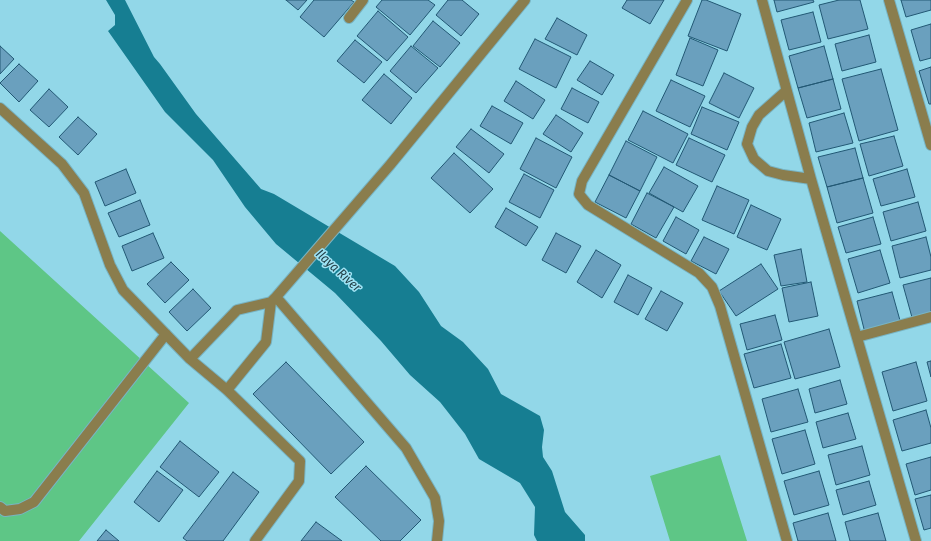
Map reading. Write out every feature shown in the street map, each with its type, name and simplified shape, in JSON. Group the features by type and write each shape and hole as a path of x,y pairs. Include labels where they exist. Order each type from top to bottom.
{"street":[{"path":"349,18 363,0"},
{"path":"227,390 266,342 277,296 390,165 525,0"},
{"path":"687,0 582,181 579,194 588,205 699,273 712,287 720,306 787,541"},
{"path":"762,0 811,179 916,541"},
{"path":"889,0 931,145"},
{"path":"786,91 759,115 752,127 748,144 754,159 768,171 811,179"},
{"path":"0,108 62,164 84,193 110,265 123,290 190,359 227,390 300,461 300,481 255,541"},
{"path":"190,359 237,310 277,296"},
{"path":"277,296 406,448 436,498 439,520 437,541"},
{"path":"857,337 931,317"},
{"path":"0,507 5,510 20,509 34,502 166,334"}],"green space":[{"path":"0,231 189,403 79,541 0,541"},
{"path":"720,455 747,541 670,541 650,476"}],"water":[{"name":"Ilaya River","path":"106,0 125,0 154,57 196,114 261,189 274,194 395,266 419,292 441,326 463,342 488,369 501,394 540,416 544,430 542,447 543,457 552,471 565,512 585,535 585,541 537,541 534,535 535,507 520,483 479,459 465,434 440,402 410,375 381,341 335,293 276,244 245,207 213,160 165,112 108,31 115,25 115,15"}],"building":[{"path":"286,0 307,0 298,10"},
{"path":"314,0 351,0 354,2 324,37 300,17"},
{"path":"382,0 428,0 435,5 410,35 376,7"},
{"path":"448,0 462,0 479,14 461,36 436,15"},
{"path":"627,0 664,0 650,24 622,8"},
{"path":"702,0 706,0 741,14 727,51 688,36"},
{"path":"774,0 813,0 814,2 777,12"},
{"path":"839,0 860,0 868,29 828,39 819,5"},
{"path":"901,0 931,0 931,10 906,17"},
{"path":"378,11 408,37 387,61 357,36"},
{"path":"813,12 821,42 789,50 781,20"},
{"path":"557,18 587,35 577,55 545,39"},
{"path":"433,21 460,43 440,67 413,46"},
{"path":"931,24 931,58 920,61 911,30"},
{"path":"869,35 876,62 842,71 835,44"},
{"path":"690,38 718,50 703,86 676,75"},
{"path":"535,39 571,57 556,88 519,69"},
{"path":"355,40 382,62 364,83 337,61"},
{"path":"0,46 14,59 0,74"},
{"path":"411,46 438,68 416,93 390,71"},
{"path":"824,46 833,79 798,88 789,56"},
{"path":"590,61 614,75 602,95 577,80"},
{"path":"19,64 38,81 19,102 0,83"},
{"path":"931,67 931,104 929,104 919,71"},
{"path":"881,69 898,130 859,141 842,79"},
{"path":"724,73 754,88 739,118 709,103"},
{"path":"384,74 412,98 391,124 362,100"},
{"path":"833,79 841,109 807,118 798,88"},
{"path":"671,80 705,96 690,127 656,111"},
{"path":"516,81 545,100 533,119 504,101"},
{"path":"572,88 599,102 588,123 561,109"},
{"path":"49,89 68,107 49,127 30,110"},
{"path":"492,106 523,123 511,144 480,126"},
{"path":"702,107 739,122 727,150 691,134"},
{"path":"643,111 688,134 673,163 628,140"},
{"path":"844,113 853,143 816,152 809,123"},
{"path":"556,115 583,133 571,152 543,134"},
{"path":"78,117 97,134 78,155 59,137"},
{"path":"471,129 504,154 489,173 456,147"},
{"path":"894,136 903,166 869,176 860,144"},
{"path":"536,138 572,157 556,188 520,169"},
{"path":"689,138 725,155 712,182 676,165"},
{"path":"626,141 657,157 640,191 609,175"},
{"path":"855,148 863,178 827,187 818,157"},
{"path":"454,153 493,189 470,213 431,178"},
{"path":"664,167 698,186 683,212 649,193"},
{"path":"126,169 136,193 105,206 95,182"},
{"path":"907,169 915,197 881,206 873,179"},
{"path":"524,174 554,190 540,218 509,202"},
{"path":"609,175 640,191 626,218 595,202"},
{"path":"863,178 873,213 837,223 827,187"},
{"path":"717,186 749,200 734,234 702,220"},
{"path":"647,193 674,207 656,238 631,224"},
{"path":"140,200 150,225 119,237 108,213"},
{"path":"918,202 926,231 891,241 883,212"},
{"path":"751,205 781,219 767,250 737,237"},
{"path":"506,208 538,227 526,246 495,227"},
{"path":"676,217 699,230 686,254 663,241"},
{"path":"873,217 881,244 846,253 838,227"},
{"path":"153,233 164,258 132,271 122,246"},
{"path":"556,233 581,246 566,273 542,260"},
{"path":"704,237 729,249 716,274 691,261"},
{"path":"926,237 931,257 931,270 900,278 892,246"},
{"path":"801,249 807,282 781,286 774,255"},
{"path":"596,250 621,265 602,298 577,282"},
{"path":"880,250 890,283 858,293 848,259"},
{"path":"171,262 189,280 165,303 147,284"},
{"path":"761,264 778,289 736,316 719,291"},
{"path":"628,275 652,288 638,315 614,302"},
{"path":"931,278 931,316 913,321 903,285"},
{"path":"811,282 818,316 789,322 782,288"},
{"path":"193,289 211,308 187,331 169,312"},
{"path":"661,291 683,303 667,331 645,319"},
{"path":"892,292 901,324 865,333 857,301"},
{"path":"775,315 782,340 747,350 740,324"},
{"path":"829,329 840,367 795,379 784,342"},
{"path":"781,344 791,378 754,388 744,354"},
{"path":"931,361 931,377 927,362"},
{"path":"286,362 364,442 331,474 253,394"},
{"path":"916,362 927,401 893,411 882,372"},
{"path":"840,380 847,404 815,413 809,389"},
{"path":"798,389 808,422 771,432 762,399"},
{"path":"926,410 931,428 931,443 902,451 893,420"},
{"path":"848,413 856,439 823,448 816,422"},
{"path":"805,430 815,464 782,474 772,439"},
{"path":"180,441 219,472 199,497 160,467"},
{"path":"862,446 870,475 836,485 828,455"},
{"path":"931,457 931,490 915,495 906,464"},
{"path":"366,466 421,520 400,541 381,541 335,497"},
{"path":"157,471 183,490 159,522 134,502"},
{"path":"819,471 829,505 794,515 784,481"},
{"path":"233,472 259,492 223,541 187,541 183,538"},
{"path":"869,481 876,505 843,515 836,490"},
{"path":"931,495 931,528 924,530 915,499"},
{"path":"828,513 836,541 798,541 793,523"},
{"path":"878,513 886,541 850,541 845,522"},
{"path":"316,522 342,541 301,541"},
{"path":"106,530 119,541 97,541"}]}
